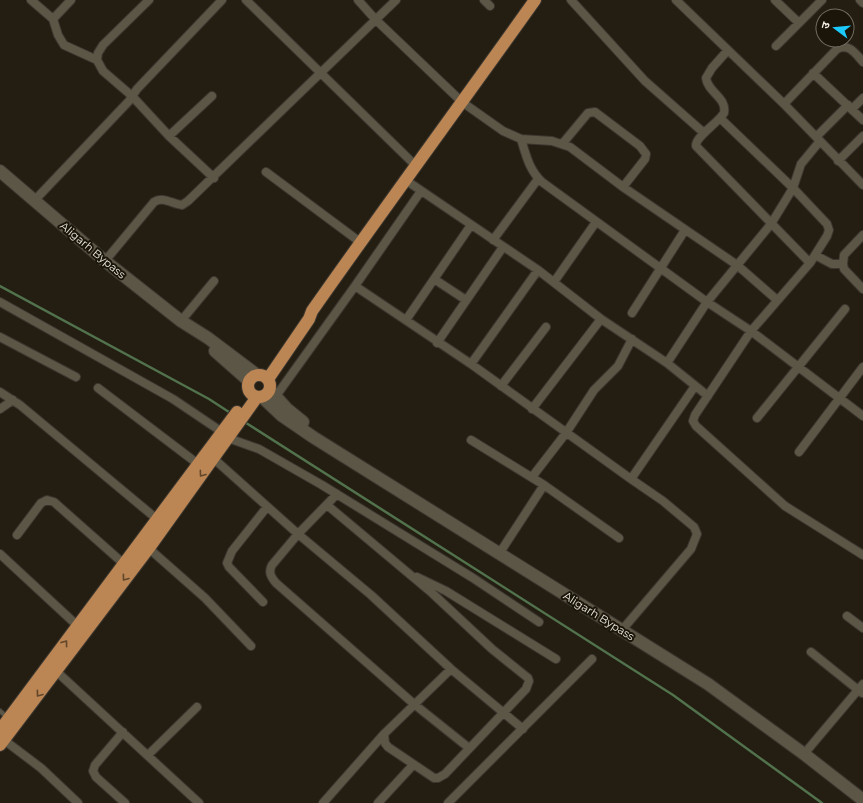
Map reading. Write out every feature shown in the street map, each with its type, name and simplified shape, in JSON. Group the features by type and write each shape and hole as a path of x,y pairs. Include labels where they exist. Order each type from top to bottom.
{"main road":[{"path":"8,718 56,671 124,564 145,545 158,520 198,464 228,432 259,390 404,179 462,102 534,0"},
{"name":"Aligarh Bypass","path":"0,171 105,261 184,324 259,390 281,415 313,437 327,444 499,554 708,684 804,754 863,800"},
{"path":"1,738 8,718 81,630 145,545 214,458 228,432"}],"street":[{"path":"31,0 53,19 58,35 64,45 97,60 103,70 132,96 169,136 214,178"},
{"path":"53,19 71,0"},
{"path":"97,60 98,53 103,45 149,0"},
{"path":"34,201 84,150 132,96 136,89 222,0"},
{"path":"246,0 415,165"},
{"path":"358,0 375,19 462,102 503,130 521,138 564,143 623,187 737,265 777,300"},
{"path":"105,261 154,202 164,200 182,205 188,201 214,178 396,0"},
{"path":"484,0 490,6"},
{"path":"571,0 645,81 704,133"},
{"path":"676,0 784,104 863,185"},
{"path":"775,0 799,23"},
{"path":"776,46 822,0"},
{"path":"860,0 863,3"},
{"path":"784,104 837,49 843,46 848,47 863,62"},
{"path":"728,50 712,68 706,78 707,83 722,100 724,113 721,119 696,141 697,149 737,187 810,263"},
{"path":"813,73 863,120"},
{"path":"169,136 212,96"},
{"path":"667,363 707,302 771,224 793,188 802,164 818,139 850,107 863,98"},
{"path":"564,143 585,115 590,112 595,112 640,146 646,154 645,159 623,187"},
{"path":"721,119 793,188 827,224 828,236 810,263 751,332 695,415 693,421 696,426 785,506 863,555"},
{"path":"838,161 863,136"},
{"path":"521,138 529,165 538,178 596,222 799,367 863,416"},
{"path":"266,172 360,242"},
{"path":"493,240 538,178"},
{"path":"404,179 538,270 601,319 667,363 708,396"},
{"path":"259,390 355,286 420,191"},
{"path":"554,282 596,222"},
{"path":"406,320 472,226"},
{"path":"632,313 685,230"},
{"path":"863,235 844,254 843,264 844,269 863,289"},
{"path":"437,342 503,247"},
{"path":"815,255 832,264 843,264"},
{"path":"471,364 538,270"},
{"path":"434,279 466,300"},
{"path":"184,324 214,281"},
{"path":"355,286 471,364 663,501 694,527 697,534 691,549 622,630"},
{"path":"0,302 173,399 337,494 460,570 539,622"},
{"path":"757,418 845,309"},
{"path":"532,409 601,319"},
{"path":"501,386 546,327"},
{"path":"0,337 76,377"},
{"path":"532,477 566,433 594,390 618,366 632,340"},
{"path":"799,452 863,367"},
{"path":"631,479 695,386"},
{"path":"98,388 198,464"},
{"path":"0,392 13,400 158,520"},
{"path":"0,410 13,400"},
{"path":"471,440 532,477 619,538"},
{"path":"214,458 267,507 371,595 451,669 523,729"},
{"path":"499,554 544,485"},
{"path":"337,494 298,534 270,569 272,579 414,704 469,748"},
{"path":"17,535 41,503 48,500 54,502 124,564"},
{"path":"327,505 410,575 492,649 528,678 530,682 526,689 502,712 445,774 438,778 431,776 413,765 385,743 384,734"},
{"path":"263,602 229,567 227,563 232,551 267,507"},
{"path":"145,545 205,598 251,646"},
{"path":"0,554 81,630"},
{"path":"410,575 446,591 556,658"},
{"path":"847,616 863,628"},
{"path":"804,754 862,689 811,652"},
{"path":"448,803 592,659"},
{"path":"323,803 384,734 451,669"},
{"path":"56,671 199,803"},
{"path":"148,755 197,707"},
{"path":"123,732 95,764 93,771 96,777 125,803"},
{"path":"1,738 41,768 78,803"},
{"path":"378,803 413,765"}],"waterway":[{"path":"0,286 209,399 232,414"},
{"path":"243,421 673,695 822,803"}]}
